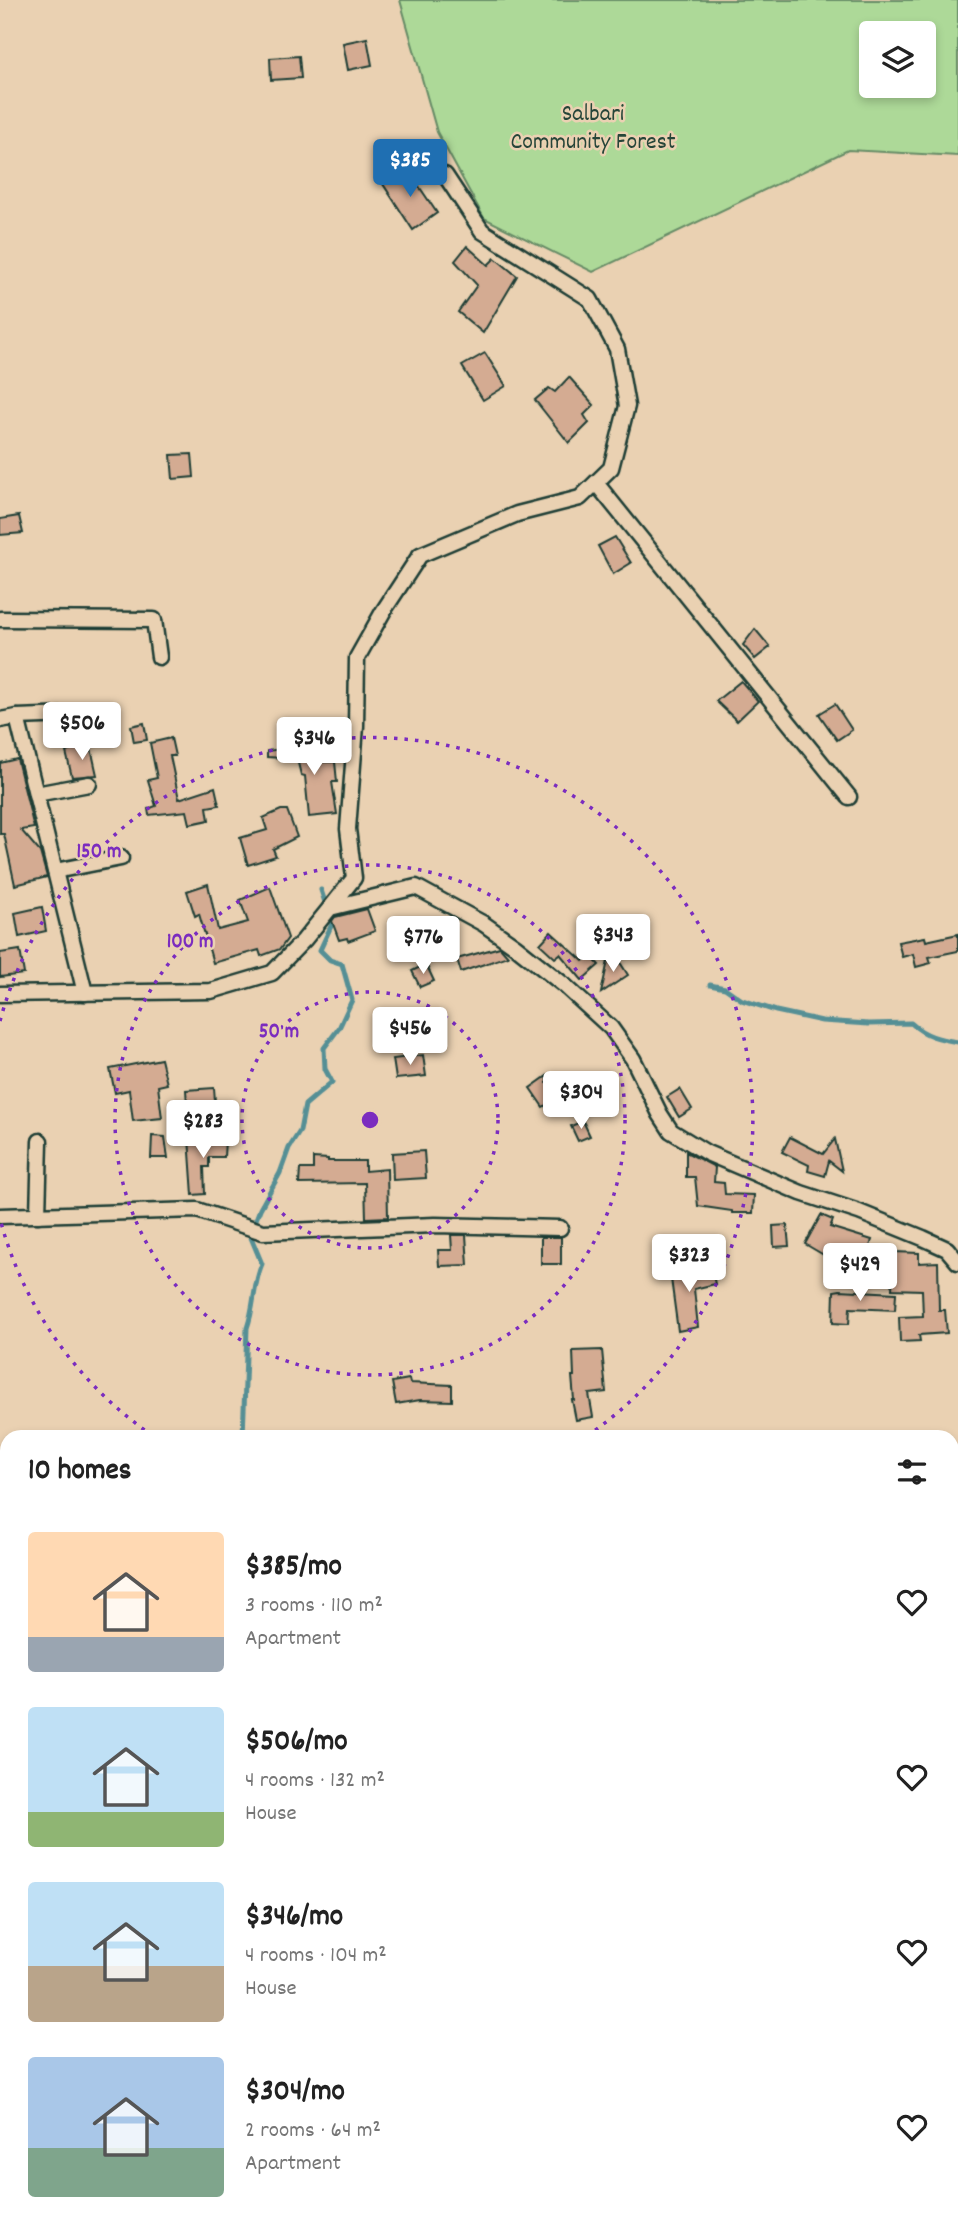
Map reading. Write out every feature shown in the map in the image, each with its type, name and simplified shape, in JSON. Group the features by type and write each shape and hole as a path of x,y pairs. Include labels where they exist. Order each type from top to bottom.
{"street":[{"path":"0,994 211,991 272,973 304,940 354,878 348,829 358,658 384,610 420,555 517,514 580,498 611,468 627,407 617,349 590,299 482,231 445,175"},
{"path":"596,483 849,797"},
{"path":"0,620 154,620 159,657"},
{"path":"0,720 70,715"},
{"path":"17,717 85,993"},
{"path":"36,794 89,784"},
{"path":"55,871 121,858"},
{"path":"330,908 416,887 484,924 564,985 611,1028 633,1059 671,1131 707,1153 801,1193 859,1212 923,1238 947,1249 958,1262"},
{"path":"38,1215 40,1141"},
{"path":"0,1216 197,1210 241,1223 263,1233 435,1226 560,1228"}],"green space":[{"name":"Salbari Community Forest","path":"400,0 958,0 958,156 848,150 593,272 484,218 437,132"}],"building":[{"path":"367,38 372,65 348,70 343,43"},
{"path":"299,56 301,78 271,80 270,58"},
{"path":"408,170 437,213 413,230 383,184"},
{"path":"467,246 488,265 495,258 517,276 483,333 458,312 477,285 455,261"},
{"path":"485,353 506,386 483,400 462,366"},
{"path":"569,377 594,405 584,415 589,423 569,443 535,400 549,388 555,392"},
{"path":"192,454 194,477 173,479 171,455"},
{"path":"19,516 23,533 0,535 0,519"},
{"path":"615,537 631,563 613,574 598,546"},
{"path":"755,629 770,647 755,659 743,645"},
{"path":"741,681 758,701 737,721 716,701"},
{"path":"835,704 852,730 837,740 819,714"},
{"path":"144,723 147,740 134,742 131,726"},
{"path":"171,738 175,756 170,756 179,799 215,787 219,805 207,807 209,820 190,824 187,811 149,815 148,809 156,806 148,780 157,778 150,743"},
{"path":"321,743 323,762 335,762 337,782 332,782 337,814 309,817 305,776 301,775 297,759 267,757 267,751"},
{"path":"90,744 97,775 72,777 66,752"},
{"path":"17,759 34,828 21,830 40,852 47,877 15,885 4,834 0,834 0,763"},
{"path":"287,810 297,837 273,849 276,856 248,865 240,838 267,830 263,818"},
{"path":"208,884 218,930 248,922 240,900 270,887 288,938 280,949 261,956 259,950 213,963 199,914 195,916 187,891"},
{"path":"42,907 46,931 19,937 15,913"},
{"path":"367,909 375,931 348,941 347,938 339,940 332,921 335,917"},
{"path":"551,932 583,961 590,955 599,965 582,980 560,954 555,958 540,944"},
{"path":"958,934 958,951 929,957 931,963 916,967 913,954 902,957 898,942 925,937 926,941"},
{"path":"500,947 508,956 461,972 457,959"},
{"path":"20,950 24,974 0,977 0,953"},
{"path":"616,956 628,975 601,993 608,961"},
{"path":"426,964 434,981 420,987 412,971"},
{"path":"423,1055 426,1076 396,1079 393,1059"},
{"path":"161,1059 167,1084 158,1086 162,1118 133,1121 129,1090 115,1093 110,1069"},
{"path":"547,1076 547,1083 557,1098 543,1107 530,1088"},
{"path":"214,1088 216,1115 188,1117 186,1090"},
{"path":"680,1089 692,1109 679,1117 667,1097"},
{"path":"583,1121 590,1136 578,1141 571,1126"},
{"path":"152,1136 165,1137 168,1158 151,1158"},
{"path":"790,1137 823,1154 835,1139 842,1171 829,1161 825,1176 808,1171 809,1165 782,1152"},
{"path":"189,1138 225,1140 224,1157 209,1157 209,1167 204,1167 205,1194 193,1195"},
{"path":"424,1151 426,1178 393,1180 392,1153"},
{"path":"686,1152 715,1167 714,1182 724,1183 725,1194 754,1195 753,1213 732,1213 698,1206 695,1177 686,1177"},
{"path":"313,1158 328,1161 365,1161 365,1171 387,1169 388,1217 366,1218 365,1183 299,1184 300,1169 313,1169"},
{"path":"821,1215 833,1220 830,1227 872,1240 867,1256 843,1249 846,1268 805,1244"},
{"path":"787,1225 789,1246 774,1247 773,1226"},
{"path":"451,1235 466,1235 468,1265 439,1266 438,1250 452,1250"},
{"path":"541,1237 561,1237 561,1264 541,1264"},
{"path":"894,1252 919,1253 919,1263 938,1262 939,1310 945,1310 947,1333 919,1335 920,1341 900,1342 899,1317 923,1316 922,1290 892,1289"},
{"path":"711,1266 715,1284 694,1289 698,1327 678,1331 670,1271"},
{"path":"834,1291 896,1293 895,1310 850,1308 849,1324 833,1323"},
{"path":"602,1350 606,1392 589,1394 593,1417 576,1420 572,1400 573,1351"},
{"path":"409,1379 410,1383 452,1385 452,1401 420,1400 396,1404 392,1382"}],"waterway":[{"path":"243,1430 247,1328 262,1264 250,1235 289,1148 300,1131 305,1105 332,1082 325,1069 324,1048 339,1028 352,1000 342,964 330,960 320,950 332,924 321,890"},
{"path":"710,985 725,988 742,1000 776,1011 822,1021 911,1023 933,1036 958,1042"}]}
